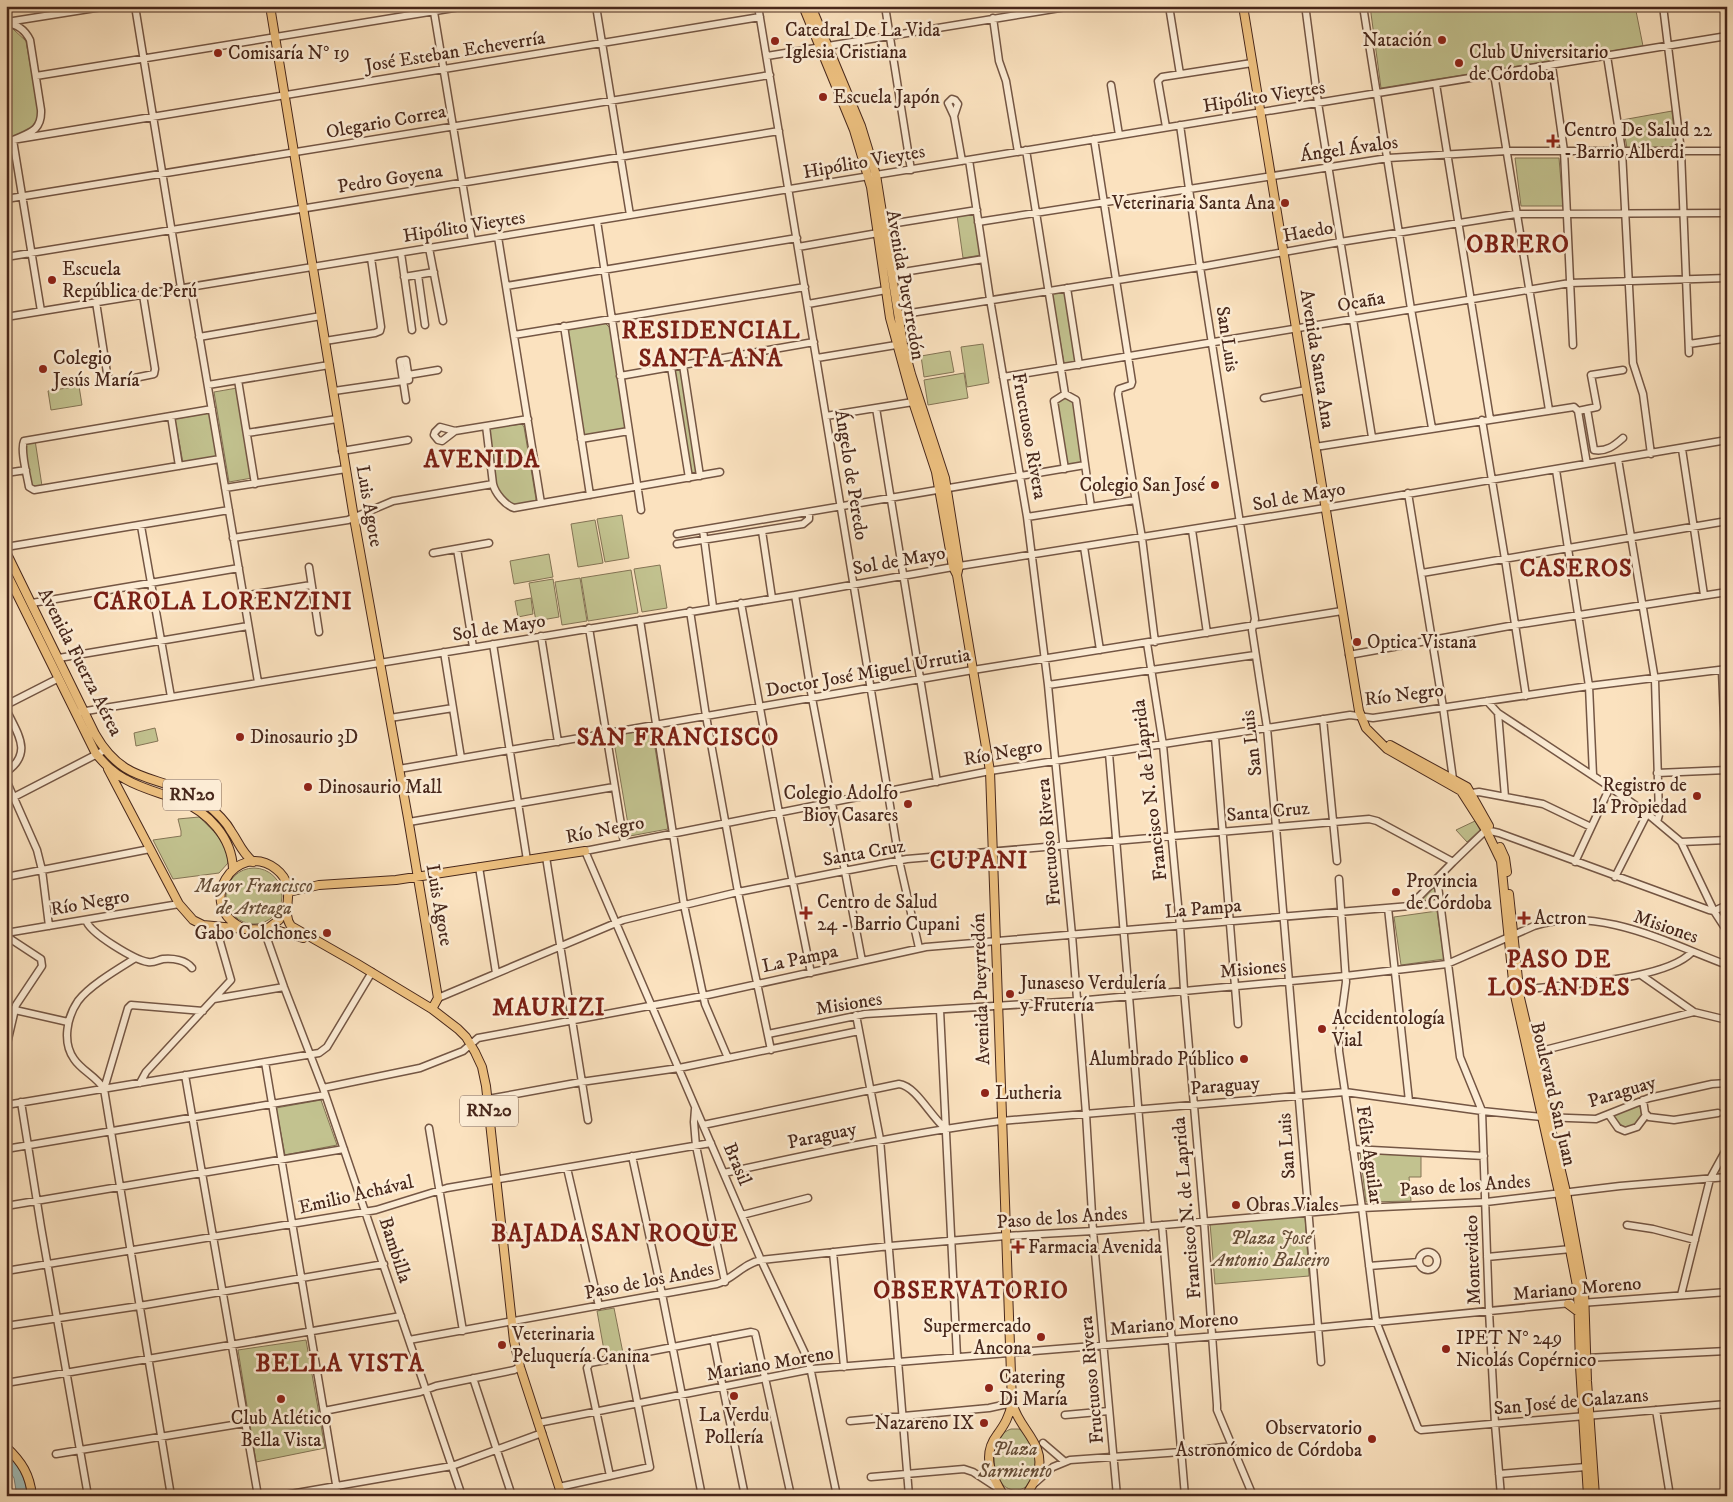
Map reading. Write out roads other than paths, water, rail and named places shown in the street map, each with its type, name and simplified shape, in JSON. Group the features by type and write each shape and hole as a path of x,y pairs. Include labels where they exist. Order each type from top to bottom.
{"main road":[{"name":"Luis Agote","path":"270,6 334,391 342,451 409,822 438,998"},
{"name":"Avenida Pueyrredón","path":"803,6 861,126 884,225 898,315 900,344 911,374 944,489 990,771 1012,1404 1010,1415 994,1440 988,1461 994,1480 1004,1494"},
{"name":"Avenida Pueyrredón","path":"811,6 824,47"},
{"name":"Avenida Santa Ana","path":"1243,6 1361,718"},
{"name":"Avenida Pueyrredón","path":"872,176 886,290 913,402 944,489"},
{"name":"Avenida Fuerza Aérea","path":"6,552 95,734 105,750 124,768 135,774 186,792 206,804 233,832 240,849 253,862"},
{"name":"Avenida Fuerza Aérea","path":"6,572 96,754 107,767 135,784 188,804 208,818 226,839 232,855 234,869"},
{"name":"Boulevard San Juan","path":"1361,718 1390,745 1467,787 1472,793 1501,860 1516,991 1562,1193 1582,1302 1586,1358 1586,1467 1588,1496"},
{"name":"Boulevard San Juan","path":"1361,718 1366,728 1387,749 1461,791 1489,830"},
{"path":"107,767 179,904 193,920 208,925 245,929"},
{"name":"Río Negro","path":"289,892 319,884 418,877 585,851"},
{"path":"245,929 238,926 227,916 221,903 220,895 224,880 234,869 243,864 262,862 277,870 286,883 289,892"},
{"name":"RN20","path":"289,892 287,916 291,926 432,1009 458,1029 470,1044 482,1067 488,1099 514,1341 520,1367 562,1496"},
{"path":"265,930 279,920 285,913 288,904"},
{"name":"RN20","path":"245,929 286,932 326,946"},
{"path":"432,1009 438,998"},
{"name":"Boulevard San Juan","path":"1562,1193 1582,1302 1580,1313 1586,1417 1595,1496"},
{"path":"1568,1304 1580,1313"},
{"name":"Avenida Pueyrredón","path":"1012,1404 1015,1414 1034,1441 1040,1460 1034,1484 1027,1493 1021,1496"},
{"path":"1002,1430 1012,1426 1019,1426 1025,1429"},
{"path":"6,1447 25,1468 29,1476 32,1496"}],"street":[{"path":"6,23 108,6"},
{"path":"135,6 181,288"},
{"path":"36,76 275,38 433,9 466,6"},
{"path":"596,6 630,215"},
{"name":"Ángelo de Peredo","path":"758,6 899,860 919,948"},
{"path":"885,6 911,170"},
{"path":"767,56 1072,6"},
{"path":"1168,6 1180,74"},
{"path":"1363,6 1411,309 1432,428"},
{"path":"1663,6 1681,151 1689,353"},
{"path":"433,9 472,241"},
{"path":"1306,12 1318,103 1372,437"},
{"name":"José Esteban Echeverría","path":"8,140 760,17"},
{"path":"993,18 999,61 1006,82 1018,152"},
{"path":"6,23 17,25 30,40 42,118 34,130 8,140 22,196 41,311"},
{"name":"Hipólito Vieytes","path":"6,317 1727,36"},
{"path":"1607,56 1622,150 1633,363 1643,394 1651,454"},
{"path":"1166,127 1158,81 1162,76 1252,63"},
{"path":"1552,66 1564,151 1573,346"},
{"path":"1494,74 1549,410"},
{"name":"Olegario Correa","path":"6,199 770,75"},
{"path":"1436,84 1490,419"},
{"path":"1111,85 1119,135"},
{"name":"Fructuoso Rivera","path":"954,116 977,210 1027,517 1045,659 1057,761 1072,935 1093,1231 1117,1496"},
{"name":"San Luis","path":"1180,125 1200,267 1255,619 1252,630 1266,728 1276,827 1320,1362"},
{"name":"Pedro Goyena","path":"6,257 779,131"},
{"path":"1094,139 1132,382 1119,389 1118,394 1142,538 1155,642"},
{"path":"1026,150 1065,394"},
{"name":"Ángel Ávalos","path":"978,222 1036,211 1388,158 1507,150 1727,151"},
{"path":"884,225 977,210"},
{"name":"Haedo","path":"898,315 1516,214 1727,213"},
{"path":"597,221 641,510"},
{"path":"798,247 878,233"},
{"path":"498,237 541,503"},
{"path":"506,286 797,238"},
{"path":"430,248 443,322"},
{"path":"401,252 412,330"},
{"path":"325,341 375,333 380,330 370,258"},
{"path":"891,274 984,258"},
{"path":"404,277 434,272"},
{"path":"418,275 425,325"},
{"name":"Ocaña","path":"1003,377 1570,283 1727,278"},
{"path":"191,286 258,682"},
{"path":"514,334 805,287"},
{"path":"1067,288 1079,365"},
{"path":"808,304 886,290"},
{"path":"96,302 107,373 110,381 115,382 154,374 155,369 143,294"},
{"path":"200,337 321,316"},
{"path":"564,326 590,495"},
{"path":"1689,344 1723,339"},
{"path":"620,376 814,342"},
{"path":"817,358 900,344"},
{"path":"334,391 403,381 409,380 406,360 400,361 403,381 406,400"},
{"path":"208,385 329,365"},
{"path":"683,365 700,476"},
{"path":"671,367 689,478"},
{"path":"408,375 438,370"},
{"path":"1578,411 1597,407 1591,375 1623,370"},
{"path":"238,380 255,484"},
{"path":"1264,398 1306,390"},
{"path":"1065,394 1076,400 1091,507"},
{"path":"1065,394 1054,401 1065,469"},
{"path":"826,416 913,402"},
{"path":"1315,447 1574,407 1578,411 1587,464"},
{"path":"876,408 937,782"},
{"path":"212,409 24,441 22,445 29,487 32,490 220,459"},
{"path":"1587,409 1594,450 1612,447 1623,438"},
{"path":"171,416 179,466"},
{"path":"247,433 337,419"},
{"path":"455,431 528,420"},
{"path":"1482,420 1526,696"},
{"path":"486,426 494,489 511,508 720,472"},
{"path":"581,439 628,431"},
{"path":"342,451 408,440"},
{"name":"Sol de Mayo","path":"76,713 956,566 1192,530 1556,470 1727,440"},
{"path":"1682,449 1704,595"},
{"path":"1618,459 1654,677 1658,822"},
{"path":"678,534 1085,466"},
{"path":"225,488 346,469"},
{"path":"6,473 26,470"},
{"path":"1556,470 1589,686 1593,776"},
{"path":"234,538 354,518 392,501 493,484"},
{"path":"1408,494 1433,639 1453,779"},
{"path":"1027,517 1135,500"},
{"path":"6,547 229,510"},
{"path":"677,544 803,524 809,519 809,512"},
{"path":"1422,573 1727,521"},
{"path":"141,526 171,697"},
{"path":"703,530 713,608"},
{"path":"1192,530 1207,633"},
{"path":"762,531 772,598"},
{"path":"432,553 489,543"},
{"path":"1084,547 1100,650"},
{"path":"457,549 473,647"},
{"path":"309,567 319,632"},
{"path":"32,604 239,568"},
{"path":"243,596 311,585"},
{"path":"1349,654 1515,625 1727,592"},
{"path":"795,594 812,698 862,961"},
{"path":"741,603 779,813 811,973"},
{"path":"690,611 725,823 771,1050"},
{"name":"Doctor José Miguel Urrutia","path":"399,769 973,670 1342,611"},
{"path":"640,620 684,905 703,996 728,1058"},
{"path":"59,658 248,626"},
{"path":"589,628 624,843"},
{"path":"542,636 558,742"},
{"name":"Francisco N. de Laprida","path":"1147,643 1163,745 1172,836 1204,1222 1217,1410 1253,1496"},
{"path":"492,644 527,860"},
{"path":"444,652 461,758"},
{"path":"1048,685 1255,655"},
{"path":"1657,773 1726,770 1724,670"},
{"name":"Río Negro","path":"585,851 990,771 1350,715 1361,718 1373,718 1654,677 1724,670"},
{"path":"6,705 59,678"},
{"path":"1487,701 1498,713 1610,787 1682,842 1714,911 1727,931"},
{"path":"390,718 453,708"},
{"path":"6,709 22,745 20,758 16,765 6,772"},
{"path":"1498,713 1505,797"},
{"path":"1322,719 1337,861"},
{"path":"1215,737 1238,1024"},
{"path":"14,797 105,750"},
{"path":"1108,753 1148,1226"},
{"path":"6,780 37,850 42,870 49,926"},
{"path":"409,822 614,787"},
{"path":"1575,862 1610,787"},
{"path":"1472,793 1479,792 1549,806 1591,827"},
{"path":"1615,877 1647,814"},
{"name":"Santa Cruz","path":"438,998 616,923 738,892 899,860 1372,819 1453,862"},
{"path":"1410,906 1453,862 1489,830 1615,877 1714,911 1727,905"},
{"path":"1682,842 1727,840"},
{"path":"6,877 150,849"},
{"name":"Brasil","path":"585,851 761,1260 812,1369 837,1496"},
{"path":"546,857 588,1120"},
{"path":"479,867 496,973"},
{"name":"Montevideo","path":"1437,878 1460,1057 1482,1111 1489,1311 1501,1496"},
{"name":"Félix Aguilar","path":"1339,879 1346,976 1339,1042 1376,1321 1418,1428"},
{"name":"La Pampa","path":"470,1044 478,1038 703,996 919,948 1439,903"},
{"name":"Río Negro","path":"6,935 179,904"},
{"path":"1388,908 1409,1101"},
{"path":"86,920 90,929 134,959 151,963 163,959 177,960 188,964 192,968"},
{"name":"Misiones","path":"768,1034 856,1015 1077,1001 1346,976 1447,964 1540,924 1581,920 1640,931 1727,965"},
{"path":"140,1083 146,1072 231,980 219,938 215,930 208,925"},
{"path":"219,938 226,927"},
{"name":"Bambilla","path":"265,930 366,1211 462,1496"},
{"path":"6,935 42,962 42,966 18,1002 6,1048"},
{"path":"1516,991 1642,975 1685,958 1692,952"},
{"path":"134,959 106,977 80,998 68,1022 67,1040 72,1057 100,1082 104,1089 171,1496"},
{"path":"6,1104 319,1053 327,1047 372,972"},
{"path":"1642,975 1694,1012 1727,1020"},
{"path":"214,999 284,987"},
{"path":"104,1089 128,1008 135,1004 203,1011"},
{"path":"6,1008 68,1022"},
{"path":"940,1010 957,1357"},
{"path":"1530,1054 1694,1012"},
{"path":"856,1015 880,1139 909,1496"},
{"name":"Misiones","path":"488,1099 581,1082 679,1068 859,1031"},
{"path":"6,1149 272,1105 420,1068 463,1051 470,1044"},
{"path":"265,1062 338,1496"},
{"path":"185,1075 258,1496"},
{"name":"Paraguay","path":"724,1173 880,1139 1002,1121 1345,1092 1482,1111 1596,1120 1643,1100 1712,1084 1727,1083"},
{"path":"703,1125 899,1084 908,1086 938,1123 945,1128"},
{"path":"1609,1115 1618,1128 1625,1131 1637,1127 1646,1115 1643,1100"},
{"path":"21,1102 88,1496"},
{"path":"696,1108 694,1122 696,1146 725,1282"},
{"path":"1646,1115 1674,1120 1718,1113"},
{"path":"429,1128 463,1331"},
{"name":"Emilio Achával","path":"6,1271 376,1210 440,1190 711,1143"},
{"path":"1681,1295 1710,1179 1727,1148"},
{"path":"6,1206 344,1149"},
{"path":"1353,1149 1484,1156"},
{"path":"632,1156 673,1347 702,1496"},
{"path":"567,1168 599,1306"},
{"name":"Paso de los Andes","path":"409,1340 725,1282 753,1262 761,1260 1006,1236 1093,1231 1362,1208 1486,1202 1620,1186 1727,1177"},
{"path":"742,1215 808,1198"},
{"path":"1162,1225 1185,1496"},
{"path":"1627,1225 1653,1229 1695,1240"},
{"path":"1487,1257 1571,1249"},
{"path":"833,1252 844,1366"},
{"path":"1369,1266 1419,1262"},
{"path":"6,1326 140,1306 384,1264"},
{"name":"Mariano Moreno","path":"538,1423 812,1369 1318,1327 1582,1302 1727,1292"},
{"path":"6,1383 401,1316"},
{"path":"610,1476 587,1368 590,1362 751,1332 755,1333 791,1496"},
{"path":"713,1339 744,1496"},
{"path":"1586,1358 1727,1351"},
{"path":"559,1486 650,1467 628,1355"},
{"path":"324,1411 426,1390 436,1386 514,1370 520,1367"},
{"path":"473,1378 512,1496"},
{"path":"850,1421 989,1408 1012,1404"},
{"name":"San José de Calazans","path":"1418,1428 1421,1430 1727,1404"},
{"path":"1656,1410 1670,1496"},
{"path":"1065,1415 1109,1411"},
{"path":"56,1454 246,1423"},
{"path":"279,1496 452,1466 542,1433"},
{"path":"1043,1443 1064,1461"},
{"path":"1034,1484 1053,1467 1064,1461 1232,1446"},
{"path":"1499,1474 1586,1467"},
{"path":"871,1477 968,1470 1004,1494"}],"water":[{"path":"6,1454 21,1473 27,1496 17,1496 14,1478 6,1466"}],"place":[{"name":"Natación","path":"1442,40"},
{"name":"Catedral De La Vida Iglesia Cristiana","path":"775,41"},
{"name":"Comisaría N° 19","path":"218,53"},
{"name":"Club Universitario de Córdoba","path":"1459,63"},
{"name":"Escuela Japón","path":"823,97"},
{"name":"Centro De Salud 22 - Barrio Alberdi","path":"1553,141"},
{"name":"Veterinaria Santa Ana","path":"1285,203"},
{"name":"Escuela República de Perú","path":"52,280"},
{"name":"Colegio Jesús María","path":"43,369"},
{"name":"Colegio San José","path":"1215,485"},
{"name":"Optica Vistana","path":"1357,642"},
{"name":"Dinosaurio 3D","path":"240,737"},
{"name":"Dinosaurio Mall","path":"308,787"},
{"name":"Registro de la Propiedad","path":"1697,796"},
{"name":"Colegio Adolfo Bioy Casares","path":"908,804"},
{"name":"Provincia de Córdoba","path":"1396,892"},
{"name":"Centro de Salud 24 - Barrio Cupani","path":"806,913"},
{"name":"Actron","path":"1524,918"},
{"name":"Gabo Colchones","path":"327,933"},
{"name":"Junaseso Verdulería y Frutería","path":"1010,994"},
{"name":"Accidentología Vial","path":"1322,1029"},
{"name":"Alumbrado Público","path":"1244,1059"},
{"name":"Lutheria","path":"985,1093"},
{"name":"Obras Viales","path":"1236,1205"},
{"name":"Farmacia Avenida","path":"1018,1247"},
{"name":"Supermercado Ancona","path":"1041,1337"},
{"name":"Veterinaria Peluquería Canina","path":"502,1345"},
{"name":"IPET N° 249 Nicolás Copérnico","path":"1446,1349"},
{"name":"Catering Di María","path":"989,1388"},
{"name":"La Verdu Pollería","path":"734,1396"},
{"name":"Club Atlético Bella Vista","path":"281,1399"},
{"name":"Nazareno IX","path":"984,1423"},
{"name":"Observatorio Astronómico de Córdoba","path":"1372,1439"}],"district":[{"name":"OBRERO","path":"1518,245"},
{"name":"RESIDENCIAL SANTA ANA","path":"711,345"},
{"name":"AVENIDA","path":"482,460"},
{"name":"CASEROS","path":"1576,569"},
{"name":"CAROLA LORENZINI","path":"223,602"},
{"name":"SAN FRANCISCO","path":"678,738"},
{"name":"CUPANI","path":"979,861"},
{"name":"PASO DE LOS ANDES","path":"1559,974"},
{"name":"MAURIZI","path":"549,1008"},
{"name":"BAJADA SAN ROQUE","path":"615,1234"},
{"name":"OBSERVATORIO","path":"971,1291"},
{"name":"BELLA VISTA","path":"340,1364"}],"park label":[{"name":"Mayor Francisco de Arteaga","path":"254,897"},
{"name":"Plaza José Antonio Balseiro","path":"1271,1249"},
{"name":"Plaza Sarmiento","path":"1015,1460"}]}
